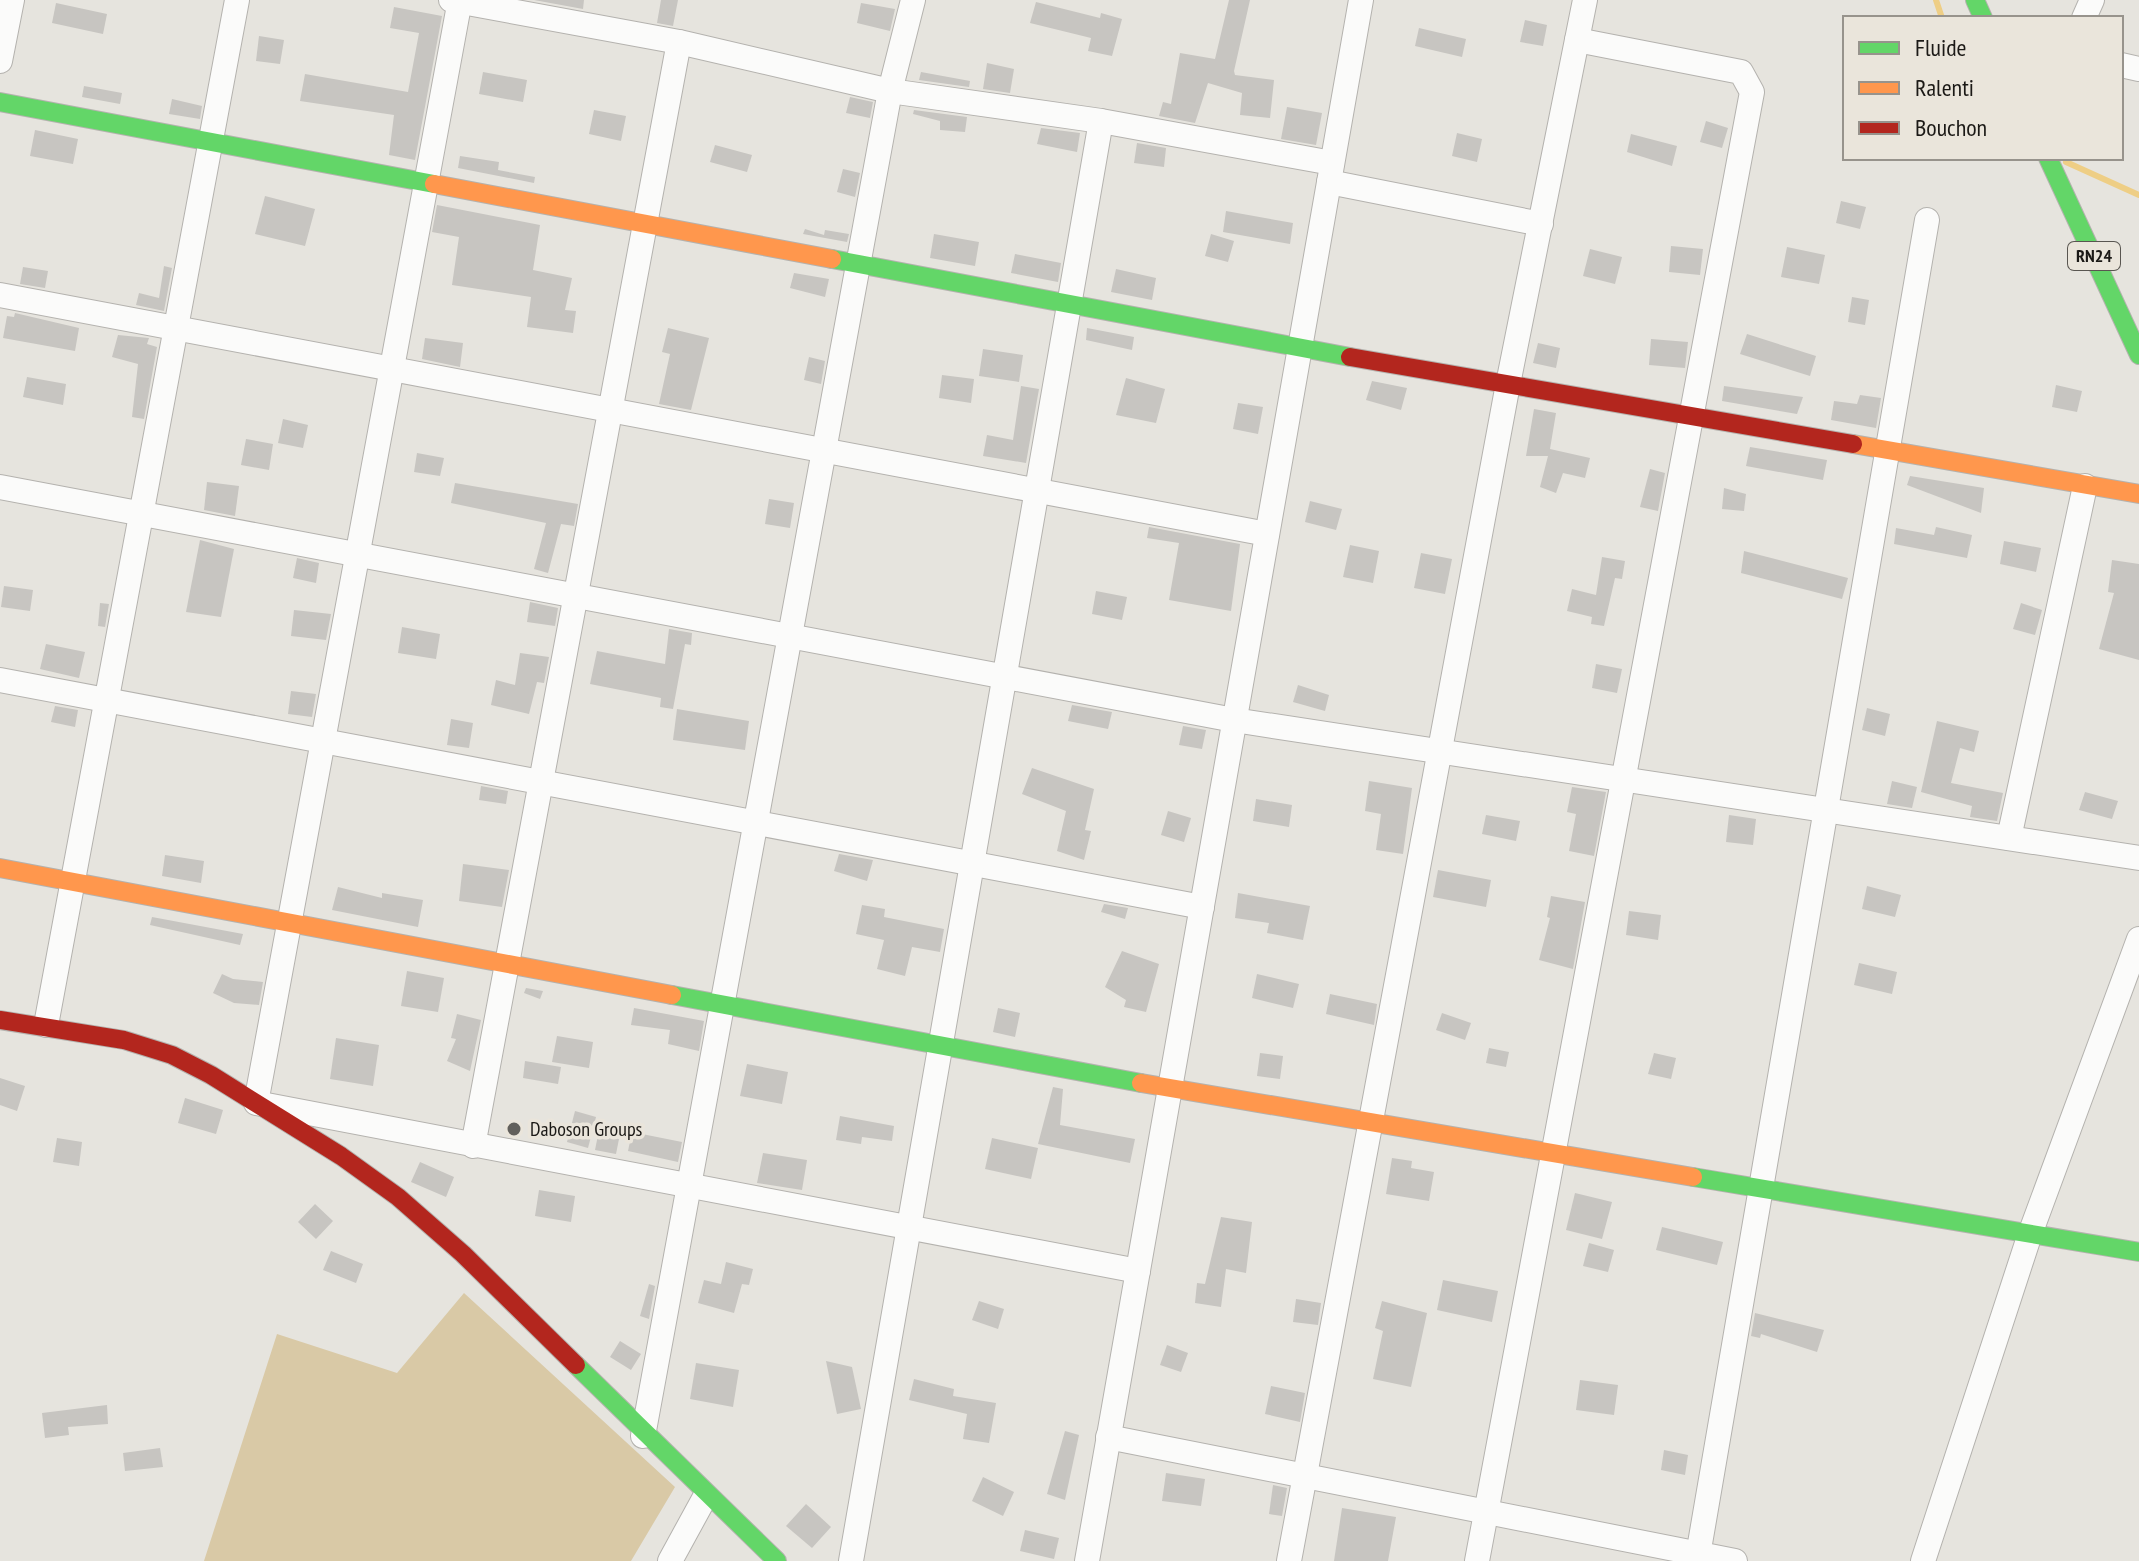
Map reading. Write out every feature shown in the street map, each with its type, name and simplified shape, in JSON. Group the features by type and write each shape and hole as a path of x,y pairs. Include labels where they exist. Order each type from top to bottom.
{"street":[{"path":"0,61 12,0"},
{"path":"46,1025 237,0"},
{"path":"643,1436 890,91 913,0"},
{"path":"1087,1561 1361,0"},
{"path":"1289,1561 1508,384 1585,0"},
{"path":"256,1103 457,1 679,42 890,91 1101,121 1330,172 1541,224"},
{"path":"1477,1561 1752,92 1741,72 1577,40"},
{"path":"473,1146 679,42"},
{"path":"0,102 1300,348 2139,494"},
{"path":"851,1561 1101,121"},
{"name":"RN24","path":"2049,160 2139,355"},
{"path":"1698,1557 1927,220"},
{"path":"0,295 1267,534"},
{"path":"2009,838 2085,486"},
{"path":"0,487 1234,720 2139,858"},
{"path":"0,680 1202,907"},
{"path":"0,868 1170,1089 2139,1252"},
{"path":"1923,1561 2030,1234 2139,939"},
{"path":"0,1020 46,1025 134,1044 193,1065 330,1148 415,1210 705,1497 777,1561"},
{"path":"256,1103 1138,1271"},
{"path":"1108,1437 1698,1557 1735,1561"},
{"path":"670,1561 705,1497"}],"shaded area":[{"path":"464,1293 675,1487 631,1561 204,1561 277,1334 397,1373"}],"building":[{"path":"534,0 584,0 583,9"},
{"path":"661,0 678,0 673,26 657,23"},
{"path":"1229,0 1250,0 1234,71 1235,75 1274,80 1270,118 1240,115 1242,93 1208,83 1195,123 1159,116 1163,102 1171,104 1180,53 1215,59"},
{"path":"1036,2 1100,18 1101,13 1122,19 1112,56 1088,51 1091,38 1030,23"},
{"path":"56,3 107,14 103,34 52,23"},
{"path":"861,3 895,9 890,31 857,23"},
{"path":"394,7 442,16 415,160 389,155 394,115 300,101 305,74 408,92 419,33 390,28"},
{"path":"1525,20 1547,25 1543,46 1520,42"},
{"path":"1419,28 1466,39 1462,57 1415,46"},
{"path":"259,36 284,40 280,64 256,61"},
{"path":"987,63 1014,69 1010,93 983,89"},
{"path":"483,72 527,80 523,102 479,94"},
{"path":"921,72 970,81 969,87 919,80"},
{"path":"84,86 122,93 120,104 82,97"},
{"path":"850,97 873,102 870,118 846,113"},
{"path":"172,99 202,106 200,119 169,114"},
{"path":"1287,107 1322,113 1316,145 1281,139"},
{"path":"594,110 626,116 621,141 589,134"},
{"path":"914,110 967,117 965,132 940,130 940,121 913,114"},
{"path":"1706,121 1728,128 1722,148 1700,142"},
{"path":"1041,128 1080,133 1077,152 1037,144"},
{"path":"35,130 78,139 73,164 30,156"},
{"path":"1457,133 1482,139 1477,162 1452,156"},
{"path":"1631,134 1677,146 1672,166 1627,152"},
{"path":"1137,143 1166,148 1164,167 1134,163"},
{"path":"715,145 752,155 747,172 710,162"},
{"path":"460,156 499,162 498,170 535,177 534,183 458,168"},
{"path":"843,169 860,173 855,197 837,192"},
{"path":"265,196 315,209 305,246 255,234"},
{"path":"1841,201 1866,207 1860,229 1836,223"},
{"path":"437,205 540,225 533,270 572,278 565,310 576,311 573,333 527,327 531,297 452,285 459,237 432,232"},
{"path":"1226,211 1293,223 1290,244 1223,232"},
{"path":"805,229 824,235 825,230 849,234 847,242 803,234"},
{"path":"934,234 979,242 975,266 930,258"},
{"path":"1211,234 1234,241 1228,262 1205,256"},
{"path":"1671,246 1703,249 1700,275 1669,272"},
{"path":"1787,247 1825,255 1819,284 1781,277"},
{"path":"1590,249 1622,257 1615,284 1583,276"},
{"path":"1015,254 1061,263 1058,282 1011,273"},
{"path":"164,266 172,268 164,311 136,305 139,293 159,298"},
{"path":"23,267 48,271 45,288 20,284"},
{"path":"1116,269 1156,278 1152,300 1111,292"},
{"path":"794,273 829,279 825,297 790,288"},
{"path":"1852,297 1869,300 1865,325 1848,322"},
{"path":"15,313 79,328 75,351 3,338 7,316 14,317"},
{"path":"668,328 709,338 691,410 659,404 670,354 662,352"},
{"path":"1087,328 1134,337 1132,350 1086,340"},
{"path":"1747,334 1816,356 1810,376 1740,354"},
{"path":"118,335 149,338 147,344 157,347 144,419 132,417 138,364 112,357"},
{"path":"425,338 463,343 460,367 422,359"},
{"path":"1651,339 1688,342 1685,368 1649,365"},
{"path":"1538,343 1560,348 1556,368 1533,363"},
{"path":"983,349 1023,355 1019,382 979,376"},
{"path":"809,357 825,361 821,384 804,380"},
{"path":"942,375 974,379 971,403 939,398"},
{"path":"27,377 66,384 63,405 23,397"},
{"path":"1126,378 1165,389 1156,423 1116,415"},
{"path":"1372,381 1407,388 1401,410 1366,400"},
{"path":"2056,385 2082,391 2077,412 2052,407"},
{"path":"1021,386 1039,389 1026,463 983,456 987,435 1013,440"},
{"path":"1724,386 1803,397 1797,414 1722,401"},
{"path":"1860,395 1881,398 1876,428 1831,420 1834,401 1857,404"},
{"path":"1238,403 1263,407 1258,434 1233,429"},
{"path":"1534,409 1556,413 1550,449 1590,458 1585,478 1563,473 1556,493 1540,487 1548,456 1526,456"},
{"path":"283,419 308,425 303,448 278,443"},
{"path":"246,439 273,444 269,470 241,465"},
{"path":"1750,447 1827,460 1823,480 1746,466"},
{"path":"417,453 444,458 440,476 414,472"},
{"path":"1650,469 1665,473 1658,511 1640,507"},
{"path":"1910,476 1984,488 1981,513 1907,485"},
{"path":"207,482 239,486 235,516 204,510"},
{"path":"455,483 578,504 574,526 561,524 548,573 534,569 546,523 451,503"},
{"path":"1724,488 1746,494 1744,511 1722,509"},
{"path":"769,499 794,503 790,528 765,524"},
{"path":"1310,501 1342,509 1336,530 1305,522"},
{"path":"1149,527 1240,544 1231,611 1169,600 1179,543 1147,538"},
{"path":"1936,527 1972,535 1967,558 1894,544 1896,528 1934,535"},
{"path":"200,540 234,549 221,617 186,612"},
{"path":"2004,541 2041,548 2036,572 2000,564"},
{"path":"1350,545 1379,551 1373,583 1343,577"},
{"path":"1744,551 1848,578 1842,599 1741,573"},
{"path":"1421,553 1452,559 1445,594 1414,588"},
{"path":"1602,557 1625,561 1622,579 1615,578 1604,626 1591,624 1592,617 1567,611 1572,589 1596,595"},
{"path":"297,558 319,563 316,583 293,578"},
{"path":"2112,560 2139,564 2139,660 2099,649 2114,593 2108,592"},
{"path":"4,586 33,590 30,611 1,607"},
{"path":"1096,591 1127,597 1122,620 1092,614"},
{"path":"530,602 558,608 555,626 527,622"},
{"path":"100,603 109,604 105,627 98,626"},
{"path":"2021,603 2042,610 2035,635 2013,629"},
{"path":"294,610 331,614 326,640 291,636"},
{"path":"402,627 440,634 436,659 398,653"},
{"path":"669,629 692,633 691,645 685,644 673,709 660,707 661,698 590,684 597,651 665,664"},
{"path":"46,644 85,652 79,678 40,669"},
{"path":"520,653 549,657 544,683 537,682 529,714 491,705 496,680 515,685"},
{"path":"1596,664 1622,669 1617,693 1592,688"},
{"path":"1298,685 1329,695 1325,711 1293,702"},
{"path":"291,691 316,694 312,717 288,714"},
{"path":"1072,705 1112,712 1108,729 1068,721"},
{"path":"55,706 78,710 75,727 51,722"},
{"path":"1867,708 1890,714 1885,736 1862,730"},
{"path":"677,709 749,721 745,750 673,740"},
{"path":"451,719 473,723 469,748 447,745"},
{"path":"1937,721 1979,731 1974,752 1960,748 1951,783 2003,793 1997,821 1970,817 1972,806 1921,792"},
{"path":"1183,726 1206,730 1202,749 1179,745"},
{"path":"1032,768 1094,789 1085,830 1091,831 1084,860 1057,851 1066,811 1022,794"},
{"path":"1369,781 1412,788 1403,854 1376,850 1381,814 1365,811"},
{"path":"1892,781 1917,787 1912,808 1887,804"},
{"path":"481,786 508,791 506,804 479,800"},
{"path":"1572,787 1606,792 1594,856 1569,851 1576,814 1567,812"},
{"path":"2085,792 2118,801 2112,819 2079,810"},
{"path":"1256,799 1292,805 1289,827 1253,821"},
{"path":"1168,811 1191,818 1184,842 1161,835"},
{"path":"1486,815 1520,821 1516,841 1482,834"},
{"path":"1729,815 1756,819 1753,845 1726,842"},
{"path":"839,854 873,860 867,881 834,871"},
{"path":"165,855 204,861 201,883 162,876"},
{"path":"463,864 509,870 502,907 459,901"},
{"path":"1438,870 1491,880 1486,907 1433,897"},
{"path":"1867,886 1901,895 1895,917 1862,909"},
{"path":"338,887 382,898 382,893 423,900 418,927 332,910"},
{"path":"1238,893 1310,906 1303,940 1267,933 1269,923 1235,918"},
{"path":"1551,896 1585,902 1573,969 1539,960 1550,918 1547,917"},
{"path":"1104,904 1128,908 1125,919 1101,912"},
{"path":"862,905 885,909 884,917 944,929 940,952 912,947 905,976 877,969 884,940 856,934"},
{"path":"1629,911 1661,915 1658,940 1626,935"},
{"path":"152,917 243,934 240,945 150,925"},
{"path":"1122,951 1159,964 1146,1012 1124,1007 1126,1000 1105,987"},
{"path":"1859,963 1897,972 1892,994 1854,985"},
{"path":"407,971 444,978 438,1012 401,1006"},
{"path":"222,974 233,979 263,982 259,1005 234,1003 213,993"},
{"path":"1257,974 1299,984 1293,1008 1252,998"},
{"path":"526,988 543,991 540,999 524,993"},
{"path":"1330,994 1377,1004 1374,1025 1326,1014"},
{"path":"634,1008 704,1021 699,1051 668,1044 670,1030 631,1025"},
{"path":"998,1008 1020,1013 1015,1037 993,1032"},
{"path":"1442,1013 1471,1023 1465,1040 1436,1030"},
{"path":"457,1014 481,1020 470,1071 447,1061 456,1039 451,1038"},
{"path":"557,1036 593,1042 589,1068 552,1062"},
{"path":"336,1038 379,1045 373,1086 330,1079"},
{"path":"1489,1048 1509,1052 1506,1067 1486,1063"},
{"path":"1260,1053 1283,1056 1280,1079 1257,1076"},
{"path":"1654,1053 1676,1058 1671,1079 1648,1074"},
{"path":"525,1061 561,1067 558,1084 523,1078"},
{"path":"747,1064 788,1072 782,1104 740,1096"},
{"path":"0,1078 25,1086 17,1111 0,1105"},
{"path":"1053,1087 1063,1089 1060,1125 1135,1139 1130,1163 1038,1144"},
{"path":"185,1098 223,1110 216,1134 178,1123"},
{"path":"575,1111 596,1117 588,1148 567,1142"},
{"path":"840,1116 894,1126 892,1141 862,1137 861,1144 836,1140"},
{"path":"632,1132 682,1142 678,1162 628,1151"},
{"path":"598,1135 619,1139 616,1154 595,1150"},
{"path":"57,1138 82,1142 79,1166 53,1162"},
{"path":"992,1138 1038,1148 1031,1179 985,1169"},
{"path":"763,1153 807,1160 802,1190 757,1183"},
{"path":"1392,1158 1412,1161 1411,1168 1434,1172 1429,1201 1386,1194"},
{"path":"420,1162 454,1177 446,1197 411,1182"},
{"path":"539,1190 575,1196 571,1222 535,1216"},
{"path":"1575,1193 1612,1202 1602,1239 1566,1230"},
{"path":"315,1204 333,1221 316,1239 298,1222"},
{"path":"1221,1217 1252,1222 1246,1273 1226,1269 1221,1307 1195,1303 1197,1283 1205,1284"},
{"path":"1662,1227 1723,1242 1717,1265 1656,1250"},
{"path":"1589,1243 1614,1250 1608,1272 1583,1266"},
{"path":"331,1251 363,1264 356,1283 323,1270"},
{"path":"726,1262 753,1269 749,1285 742,1284 734,1313 698,1303 704,1280 721,1284"},
{"path":"1443,1280 1498,1291 1492,1322 1437,1310"},
{"path":"649,1284 655,1286 649,1319 640,1316"},
{"path":"1296,1299 1321,1303 1318,1325 1293,1322"},
{"path":"979,1301 1004,1309 998,1329 972,1320"},
{"path":"1382,1301 1427,1313 1411,1387 1373,1379 1383,1331 1375,1328"},
{"path":"1755,1313 1824,1330 1817,1352 1761,1334 1760,1338 1751,1336"},
{"path":"620,1341 641,1354 631,1370 610,1357"},
{"path":"1167,1345 1188,1353 1181,1372 1160,1365"},
{"path":"826,1361 852,1367 861,1409 837,1414"},
{"path":"696,1363 739,1370 733,1407 690,1399"},
{"path":"914,1379 954,1389 953,1396 996,1403 989,1443 963,1439 967,1414 909,1400"},
{"path":"1580,1380 1618,1385 1614,1415 1576,1410"},
{"path":"1271,1386 1305,1393 1300,1422 1265,1414"},
{"path":"107,1405 108,1424 68,1427 69,1435 45,1438 42,1413"},
{"path":"1065,1431 1079,1435 1065,1500 1047,1494"},
{"path":"160,1448 163,1467 125,1471 123,1453"},
{"path":"1664,1450 1688,1455 1685,1475 1661,1470"},
{"path":"1166,1473 1205,1479 1201,1506 1162,1501"},
{"path":"983,1477 1014,1492 1003,1516 972,1501"},
{"path":"1273,1485 1287,1488 1282,1516 1269,1514"},
{"path":"806,1504 831,1527 812,1548 786,1526"},
{"path":"1342,1508 1396,1517 1388,1561 1334,1561"},
{"path":"1025,1530 1059,1538 1054,1559 1020,1551"}],"waterway":[{"path":"1936,0 1941,16"},
{"path":"2066,162 2139,195"}],"traffic: fast":[{"path":"1975,0 1982,16"},
{"path":"0,102 434,184"},
{"path":"2049,160 2139,355"},
{"path":"832,259 1350,357"},
{"path":"672,995 1141,1083"},
{"path":"1693,1177 2139,1252"},
{"path":"576,1365 777,1561"}],"traffic: slow":[{"path":"434,184 832,259"},
{"path":"1853,444 2139,494"},
{"path":"0,868 672,995"},
{"path":"1141,1083 1693,1177"}],"traffic: jam":[{"path":"1350,357 1853,444"},
{"path":"0,1020 124,1040 172,1055 211,1075 341,1156 398,1197 463,1254 576,1365"}],"place":[{"name":"Daboson Groups","path":"514,1129"}]}
